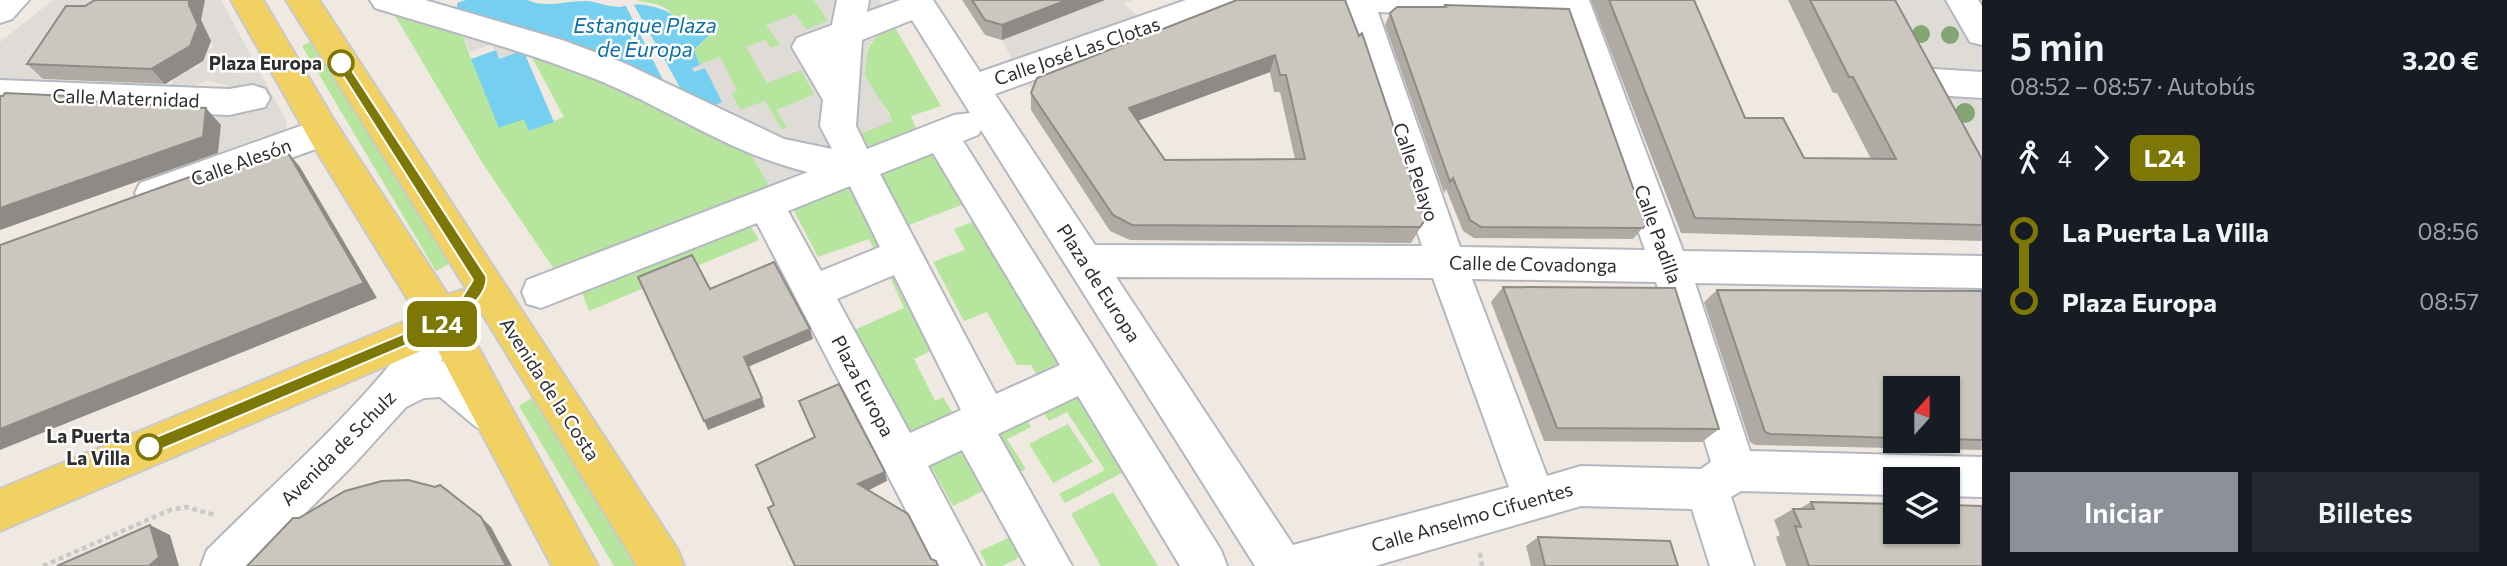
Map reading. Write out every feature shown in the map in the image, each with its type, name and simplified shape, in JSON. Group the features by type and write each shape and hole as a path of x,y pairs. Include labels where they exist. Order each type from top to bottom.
{"main road":[{"path":"247,0 323,132 444,323 491,414 576,566"},
{"name":"Avenida de la Costa","path":"302,0 662,566"},
{"path":"0,510 444,323 466,303 481,280"}],"street":[{"path":"0,11 13,0"},
{"path":"386,0 550,49 612,72 777,151 860,169"},
{"name":"Calle José Las Clotas","path":"961,115 1221,0"},
{"name":"Calle Pelayo","path":"1358,0 1448,263 1535,501"},
{"path":"1371,0 1575,4"},
{"path":"1962,0 1982,33"},
{"name":"Calle Padilla","path":"1575,4 1670,266 1721,480 1732,566"},
{"path":"783,199 818,160 839,113 850,16 908,6"},
{"name":"Plaza de Europa","path":"908,6 961,115 1084,261 1281,566"},
{"path":"1952,115 1927,70 1982,85"},
{"name":"Calle Maternidad","path":"0,93 241,100"},
{"path":"777,151 839,113"},
{"path":"839,113 860,169 903,254 979,423 1049,566"},
{"path":"541,292 860,169 961,115 1087,372 1205,566"},
{"name":"Calle Alesón","path":"127,203 323,132"},
{"name":"Plaza Europa","path":"777,151 783,199 813,292 959,566"},
{"path":"813,292 903,254"},
{"name":"Calle de Covadonga","path":"1084,261 1448,263 1982,272"},
{"name":"Avenida de Schulz","path":"223,566 393,393 425,354 444,323"},
{"path":"901,458 1087,372"},
{"path":"393,393 429,377 444,378 491,414"},
{"name":"Calle Anselmo Cifuentes","path":"1296,566 1581,486 1721,480 1982,477"}],"path":[{"path":"44,566 170,510 186,507 256,531"}],"green space":[{"path":"636,0 814,0 828,21 806,30 795,14 780,45 771,48 746,46 801,70 815,95 777,110 787,128 782,130 740,110 731,93 737,91 720,58 700,65 694,51 708,36 705,32 699,27 680,22 661,6"},
{"path":"391,9 461,31 471,59 524,118 530,131 564,117 527,48 579,66 748,149 773,192 558,275 483,164"},
{"path":"894,26 941,106 911,116 918,133 864,153 854,137 890,114 867,80 865,59 875,38"},
{"path":"313,40 449,264 436,271 302,46"},
{"path":"931,151 964,204 904,227 873,172"},
{"path":"849,184 887,257 879,260 869,239 818,257 792,207"},
{"path":"747,220 759,240 589,311 581,290"},
{"path":"977,220 1064,371 1040,381 1031,365 1017,365 987,312 964,321 933,262 965,250 954,229"},
{"path":"892,272 937,348 914,359 935,401 943,397 959,423 916,444 854,330 904,308 888,273"},
{"path":"1074,389 1129,469 1065,503 1059,494 1105,470 1067,412 1049,421 1040,406"},
{"path":"532,398 636,566 614,566 519,406"},
{"path":"1023,413 1031,427 1007,439 1026,469 1013,476 986,431"},
{"path":"1068,424 1093,462 1053,483 1029,444"},
{"path":"971,440 997,484 953,506 928,461"},
{"path":"1113,492 1158,566 1101,566 1071,514"},
{"path":"1021,532 1031,552 1002,566 987,566 980,551"}],"shaded area":[{"path":"53,0 165,0 51,66 30,94 0,93 0,42"},
{"path":"201,0 221,0 287,122 282,133 223,161 218,152 221,125 212,124 230,90 227,85 207,81 188,88 167,90 179,72 197,68 203,61 203,52 213,47 200,18"},
{"path":"814,0 880,0 894,26 881,30 868,46 865,76 893,121 855,136 784,210 748,149 652,97 523,50 499,59 492,44 470,52 461,31 417,15 439,3 457,8 712,106 705,68 694,72 692,67 720,57 737,91 731,93 740,110 765,101 782,130 787,128 777,110 815,94 801,70 767,83 746,47 765,40 771,48 780,45 766,25 795,14 806,30 828,21"},
{"path":"1105,0 1133,0 1124,4 1141,19 1036,95 1018,71 1002,40"},
{"path":"1873,0 1982,0 1982,201"}],"water":[{"name":"Estanque Plaza de Europa","path":"466,0 527,0 550,4 588,1 617,7 636,4 670,13 681,23 700,27 706,32 708,36 694,50 700,65 692,68 694,72 705,68 722,102 712,106 457,8 457,3"},
{"path":"496,50 499,59 523,50 554,122 529,131 524,119 499,128 471,59"}],"pier":[{"path":"623,0 631,0 682,91 665,84"}],"building":[{"path":"95,0 189,0 198,25 190,46 151,69 27,64 66,6 85,6"},
{"path":"972,0 1067,0 1002,25 985,20"},
{"path":"1237,0 1345,0 1359,36 1362,33 1425,220 1420,227 1132,225 1113,215 1031,93 1037,78","holes":["1275,55 1280,75 1286,75 1305,159 1165,160 1129,108"]},
{"path":"1609,0 1694,0 1745,118 1783,118 1804,158 1896,159 1853,77 1849,77 1810,0 1895,0 1982,159 1982,225 1695,218"},
{"path":"1445,5 1569,9 1646,224 1643,228 1481,227 1470,220 1453,178 1450,182 1390,13 1397,7 1446,7"},
{"path":"5,93 92,97 84,101 206,108 203,137 0,208 0,96"},
{"path":"287,151 364,283 0,429 0,245 198,174 197,184"},
{"path":"692,255 710,289 774,262 810,329 744,357 762,398 704,421 638,277"},
{"path":"1503,287 1675,288 1719,429 1557,428"},
{"path":"1717,290 1982,291 1982,440 1960,439 1960,376 1883,376 1883,438 1765,432"},
{"path":"839,384 885,472 858,484 908,514 931,559 936,561 938,566 795,566 768,508 774,505 756,465 815,437 799,401"},
{"path":"408,480 435,487 440,485 481,517 506,566 247,566 293,518 299,518 345,491 382,481"},
{"path":"1811,502 1883,504 1883,544 1960,544 1960,505 1982,506 1982,566 1809,566 1795,526 1801,527 1793,509 1814,509"},
{"path":"150,525 159,557 149,566 57,566"},
{"path":"1538,537 1670,541 1678,566 1545,566"}],"bus line":[{"name":"L24","path":"149,447 444,323 466,303 481,280 341,63"}],"place":[{"name":"Plaza Europa","path":"341,63"},
{"name":"La Puerta La Villa","path":"149,447"}]}
